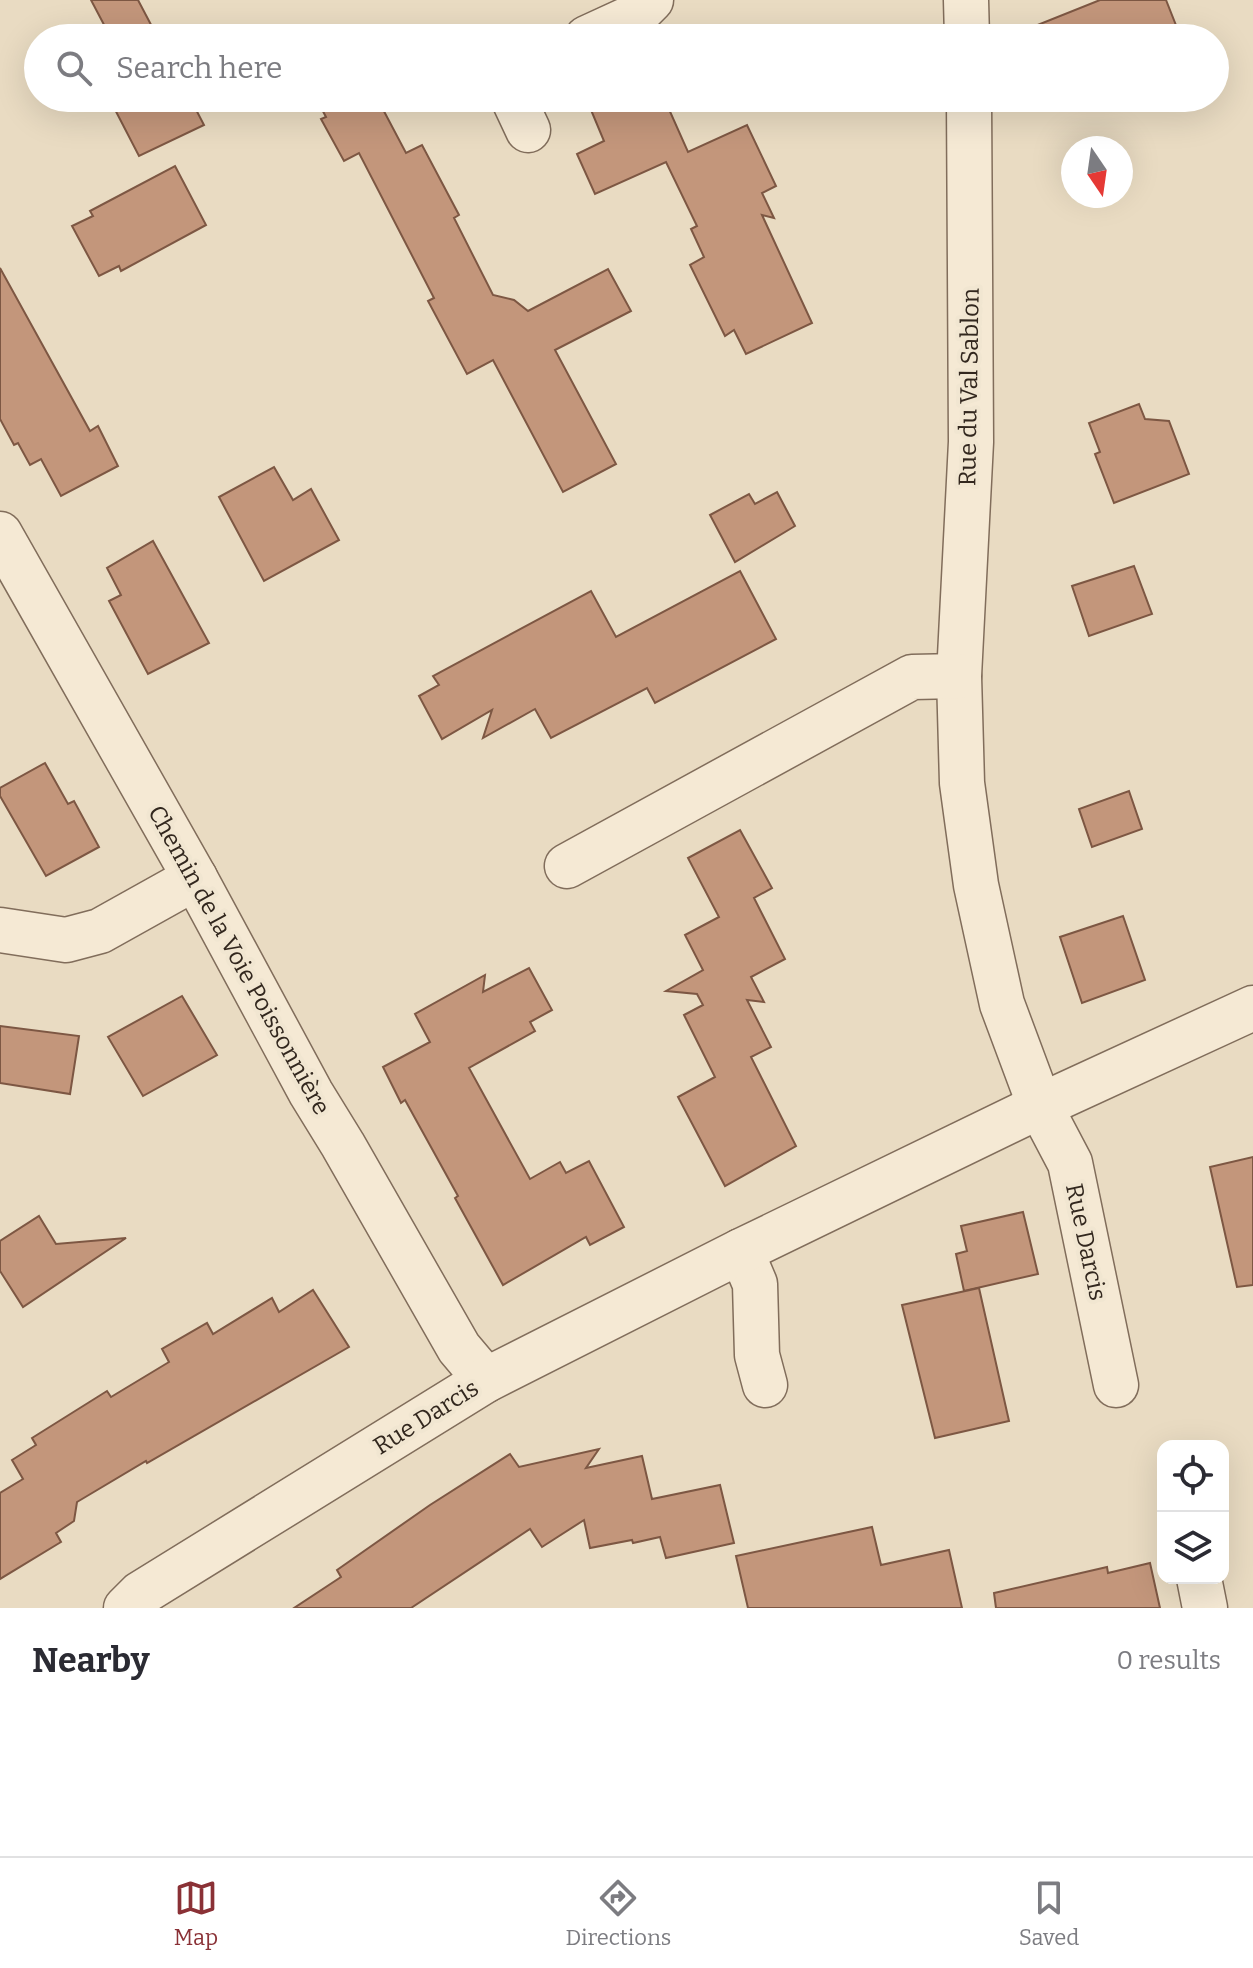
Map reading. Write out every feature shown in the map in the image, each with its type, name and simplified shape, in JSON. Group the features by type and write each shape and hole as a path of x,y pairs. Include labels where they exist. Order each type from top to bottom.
{"street":[{"path":"618,24 635,16 651,0"},
{"path":"966,0 967,24"},
{"name":"Rue du Val Sablon","path":"969,112 971,442 959,676 962,783 976,885 1002,1004 1040,1106"},
{"name":"Chemin de la Voie Poissonnière","path":"0,534 195,878 311,1093 459,1348 486,1380"},
{"path":"567,866 912,677 959,676"},
{"path":"0,930 66,940 100,931 195,878"},
{"name":"Rue Darcis","path":"126,1608 140,1594 486,1380 741,1251 1040,1106 1253,1008"},
{"name":"Rue Darcis","path":"1040,1106 1070,1163 1116,1385"},
{"path":"741,1251 755,1284 757,1355 765,1385"},
{"path":"1200,1584 1205,1608"}],"building":[{"path":"91,0 138,0 151,24 104,24"},
{"path":"1100,0 1166,0 1175,24 1040,24"},
{"path":"116,112 197,112 204,125 139,156"},
{"path":"323,112 384,112 406,153 422,145 459,215 454,218 493,295 514,300 528,311 608,269 631,311 555,350 616,464 563,492 493,360 467,374 428,301 434,298 359,153 344,161 321,119 326,117"},
{"path":"592,112 670,112 688,152 747,125 776,186 762,193 774,218 762,215 812,323 746,354 734,330 725,336 690,265 704,257 691,229 697,226 666,162 595,194 577,154 604,141"},
{"path":"175,166 206,225 121,271 119,266 99,276 72,226 93,216 90,211"},
{"path":"0,268 90,431 98,426 118,466 61,496 41,459 30,465 18,443 14,445 0,419"},
{"path":"1139,404 1145,419 1169,421 1189,474 1114,503 1095,454 1100,452 1089,423"},
{"path":"274,467 293,500 311,489 339,540 264,581 219,497"},
{"path":"777,492 795,526 735,562 710,515 749,494 755,504"},
{"path":"153,541 209,643 148,674 109,601 121,595 107,568"},
{"path":"1134,566 1152,614 1089,636 1072,586"},
{"path":"740,571 776,639 655,703 647,688 551,738 535,709 483,738 492,710 442,739 419,696 439,685 433,676 591,591 616,637"},
{"path":"45,763 68,804 74,801 99,847 46,876 0,796 0,788"},
{"path":"1129,791 1142,829 1092,847 1079,809"},
{"path":"740,830 772,888 754,898 785,959 751,977 764,1002 747,1000 771,1047 751,1057 796,1146 725,1186 678,1097 715,1077 684,1015 703,1005 697,994 666,991 703,970 685,935 719,917 688,858"},
{"path":"1123,916 1145,980 1082,1003 1060,937"},
{"path":"529,968 552,1010 530,1022 535,1031 469,1068 530,1179 560,1162 566,1173 589,1161 624,1227 590,1245 586,1237 503,1285 455,1198 458,1196 405,1100 401,1103 383,1067 430,1042 415,1014 485,975 483,992"},
{"path":"182,996 217,1055 143,1096 108,1037"},
{"path":"0,1026 79,1036 70,1094 0,1083"},
{"path":"1253,1157 1253,1285 1237,1287 1210,1167"},
{"path":"1023,1212 1038,1274 964,1291 956,1254 967,1251 961,1226"},
{"path":"39,1216 56,1244 126,1238 23,1307 0,1271 0,1241"},
{"path":"979,1288 1009,1421 935,1438 902,1305"},
{"path":"313,1290 349,1347 77,1502 74,1521 56,1533 61,1542 0,1579 0,1493 23,1479 12,1460 36,1445 32,1438 107,1391 111,1397 169,1362 162,1349 207,1323 213,1334 272,1298 279,1312"},
{"path":"599,1449 586,1468 642,1456 652,1499 720,1485 734,1543 666,1558 660,1537 590,1548 584,1520 542,1547 530,1529 411,1608 294,1608 341,1577 337,1570 510,1454 519,1467"},
{"path":"872,1527 881,1565 949,1550 962,1608 748,1608 736,1556"},
{"path":"1150,1563 1160,1608 996,1608 994,1593 1107,1567 1108,1573"}]}
